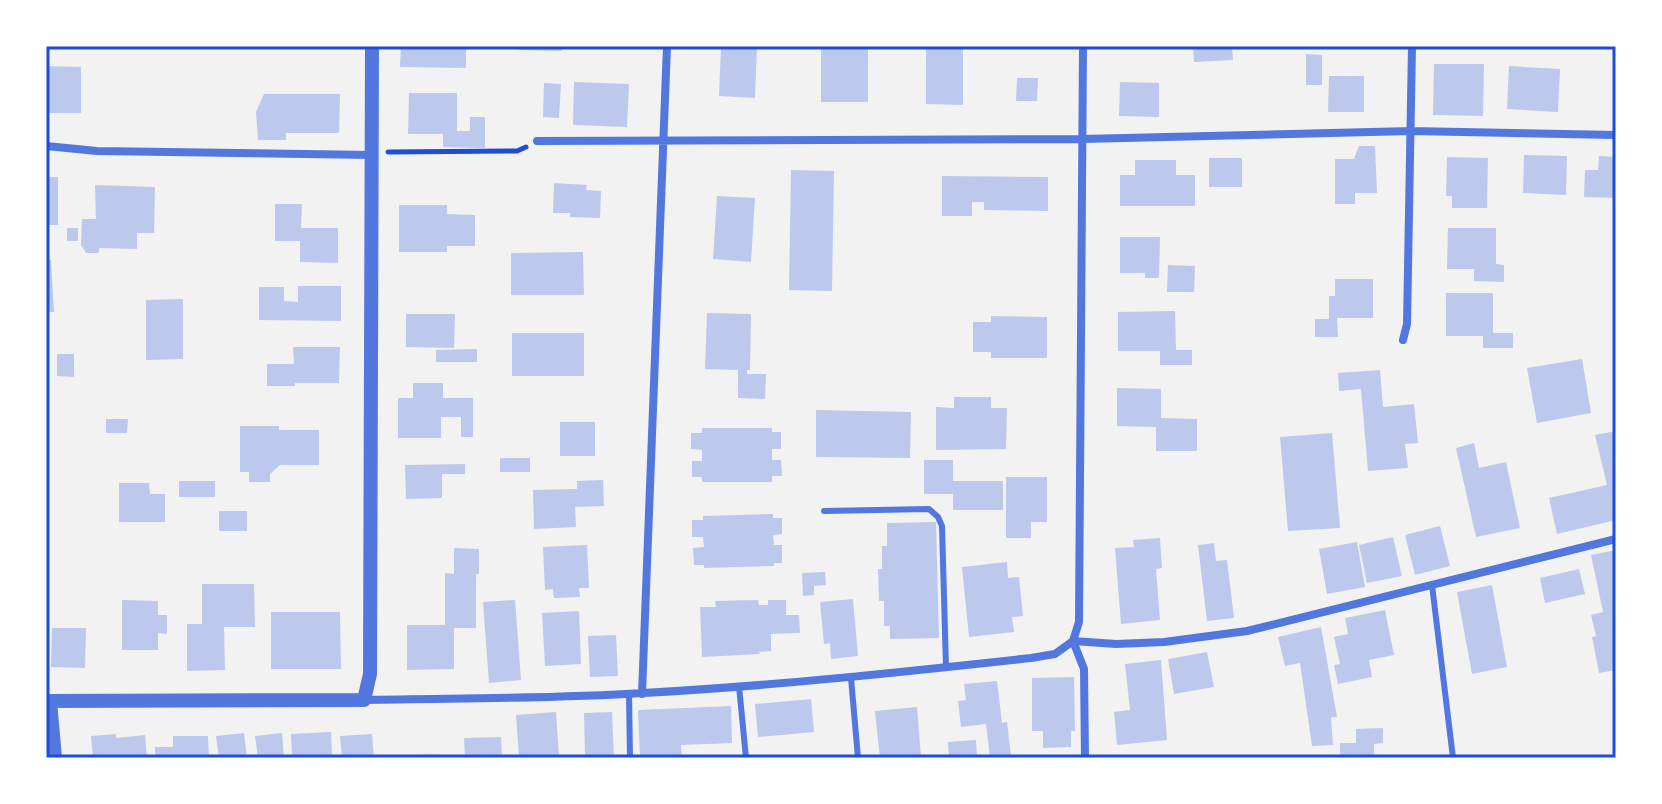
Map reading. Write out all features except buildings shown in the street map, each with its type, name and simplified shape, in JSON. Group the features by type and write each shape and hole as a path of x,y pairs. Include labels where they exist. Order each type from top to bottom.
{"street":[{"path":"364,700 370,674 372,46"},
{"path":"642,694 667,46"},
{"path":"55,758 48,701 364,700 642,694 851,678 1055,654 1073,641 1079,622 1083,46"},
{"path":"1403,340 1407,324 1412,46"},
{"path":"537,141 1082,139 1411,131 1616,135"},
{"path":"46,146 97,151 372,153"},
{"path":"1073,641 1116,644 1164,642 1247,631 1616,539"},
{"path":"1073,641 1084,669 1085,758"}],"lane":[{"path":"824,511 929,509 938,517 942,526 946,667"},
{"path":"1432,585 1453,758"},
{"path":"851,678 858,758"},
{"path":"739,686 746,758"},
{"path":"629,694 630,758"}],"path":[{"path":"372,153 517,151 537,141"}]}
